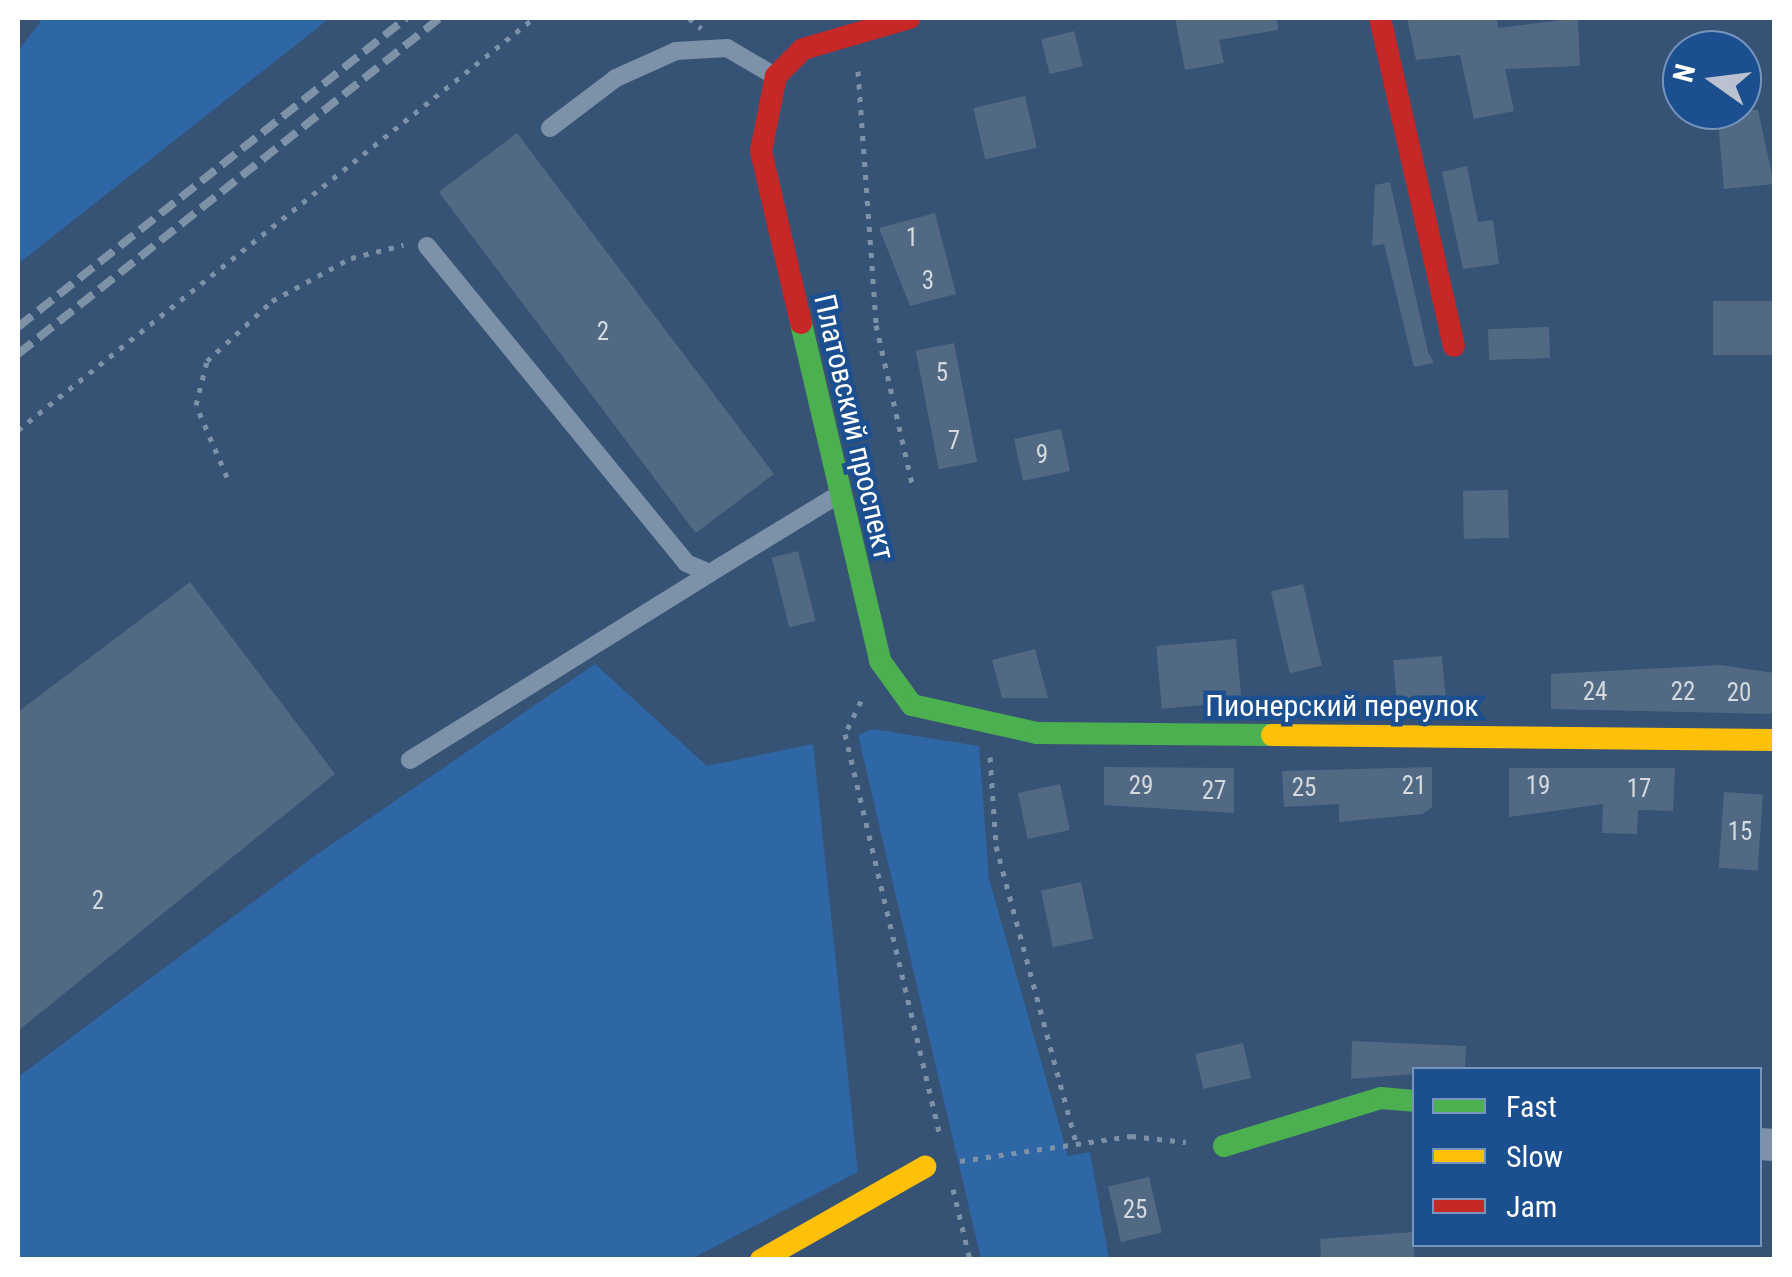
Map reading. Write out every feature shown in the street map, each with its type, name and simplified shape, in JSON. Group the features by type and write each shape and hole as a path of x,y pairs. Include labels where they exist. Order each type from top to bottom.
{"street":[{"path":"776,76 802,49 857,28 910,18"},
{"path":"1380,18 1454,346"},
{"name":"Платовский проспект","path":"776,76 761,152 836,496 880,661 912,705"},
{"name":"Пионерский переулок","path":"912,705 996,731 1774,740"},
{"path":"1224,1146 1382,1098 1412,1102"},
{"path":"761,1260 925,1167"}],"lane":[{"path":"550,128 616,78 676,51 727,48 776,76"},
{"path":"426,246 686,563 710,573"},
{"path":"410,760 836,496"}],"path":[{"path":"18,430 534,18"},
{"path":"857,28 876,325 912,484"},
{"path":"226,477 196,404 206,361 272,301 351,258 389,245 426,246"},
{"path":"996,731 986,781 996,846 1076,1142"},
{"path":"846,734 938,1127"},
{"path":"925,1167 1131,1136 1224,1146"},
{"path":"954,1190 970,1260"}],"shaded area":[{"path":"43,18 330,18 18,264 18,51"},
{"path":"595,664 707,766 813,744 858,1172 691,1259 18,1259 18,1077 316,855"},
{"path":"873,729 979,746 989,879 1068,1156 1090,1152 1109,1259 981,1259 858,735"}],"building":[{"path":"1175,18 1277,18 1278,30 1219,40 1224,63 1185,70"},
{"path":"1407,18 1497,18 1498,28 1578,18 1580,66 1505,69 1514,111 1474,119 1460,55 1416,60"},
{"path":"1074,31 1083,66 1050,74 1041,39"},
{"path":"1025,96 1037,148 985,160 973,108"},
{"path":"1762,128 1774,184 1724,189 1719,130"},
{"path":"517,133 774,474 696,533 439,192"},
{"path":"1467,166 1478,222 1493,220 1499,264 1463,269 1442,172"},
{"path":"1390,182 1428,352 1434,363 1414,367 1384,244 1372,246 1375,185"},
{"path":"935,213 956,294 910,306 879,228"},
{"path":"1713,301 1774,301 1774,355 1713,355"},
{"path":"1549,327 1550,358 1489,360 1488,329"},
{"path":"954,343 977,462 939,469 916,350"},
{"path":"1061,429 1070,471 1023,481 1014,439"},
{"path":"1508,490 1509,538 1464,539 1463,491"},
{"path":"798,551 815,621 789,627 772,558"},
{"path":"190,582 335,774 18,1031 18,712"},
{"path":"1303,584 1322,666 1290,673 1271,591"},
{"path":"1236,639 1241,702 1162,709 1156,646"},
{"path":"1035,649 1048,698 1002,698 992,660"},
{"path":"1442,656 1446,705 1397,709 1393,660"},
{"path":"1721,665 1774,673 1774,714 1551,709 1551,674"},
{"path":"1104,767 1234,768 1234,813 1104,805"},
{"path":"1432,767 1432,807 1423,814 1339,822 1339,804 1284,807 1282,771"},
{"path":"1509,768 1675,768 1673,811 1638,810 1637,834 1602,833 1603,804 1509,817"},
{"path":"1060,784 1070,830 1028,839 1018,793"},
{"path":"1724,792 1763,795 1758,871 1719,868"},
{"path":"1081,882 1093,939 1053,947 1041,891"},
{"path":"1352,1041 1466,1046 1465,1067 1412,1067 1412,1074 1351,1079"},
{"path":"1243,1043 1251,1078 1203,1089 1195,1054"},
{"path":"1149,1177 1162,1233 1121,1242 1108,1186"},
{"path":"1412,1232 1414,1257 1321,1257 1320,1239"}],"railway":[{"path":"18,327 406,18"},
{"path":"18,354 440,18"}],"traffic: fast":[{"path":"801,323 880,661 912,705 1037,733 1272,735"},
{"path":"1224,1146 1381,1098 1412,1101"}],"traffic: slow":[{"path":"1272,735 1774,740"},
{"path":"761,1260 925,1167"}],"traffic: jam":[{"path":"801,323 761,151 776,76 803,49 910,18"},
{"path":"1380,18 1454,346"}]}
